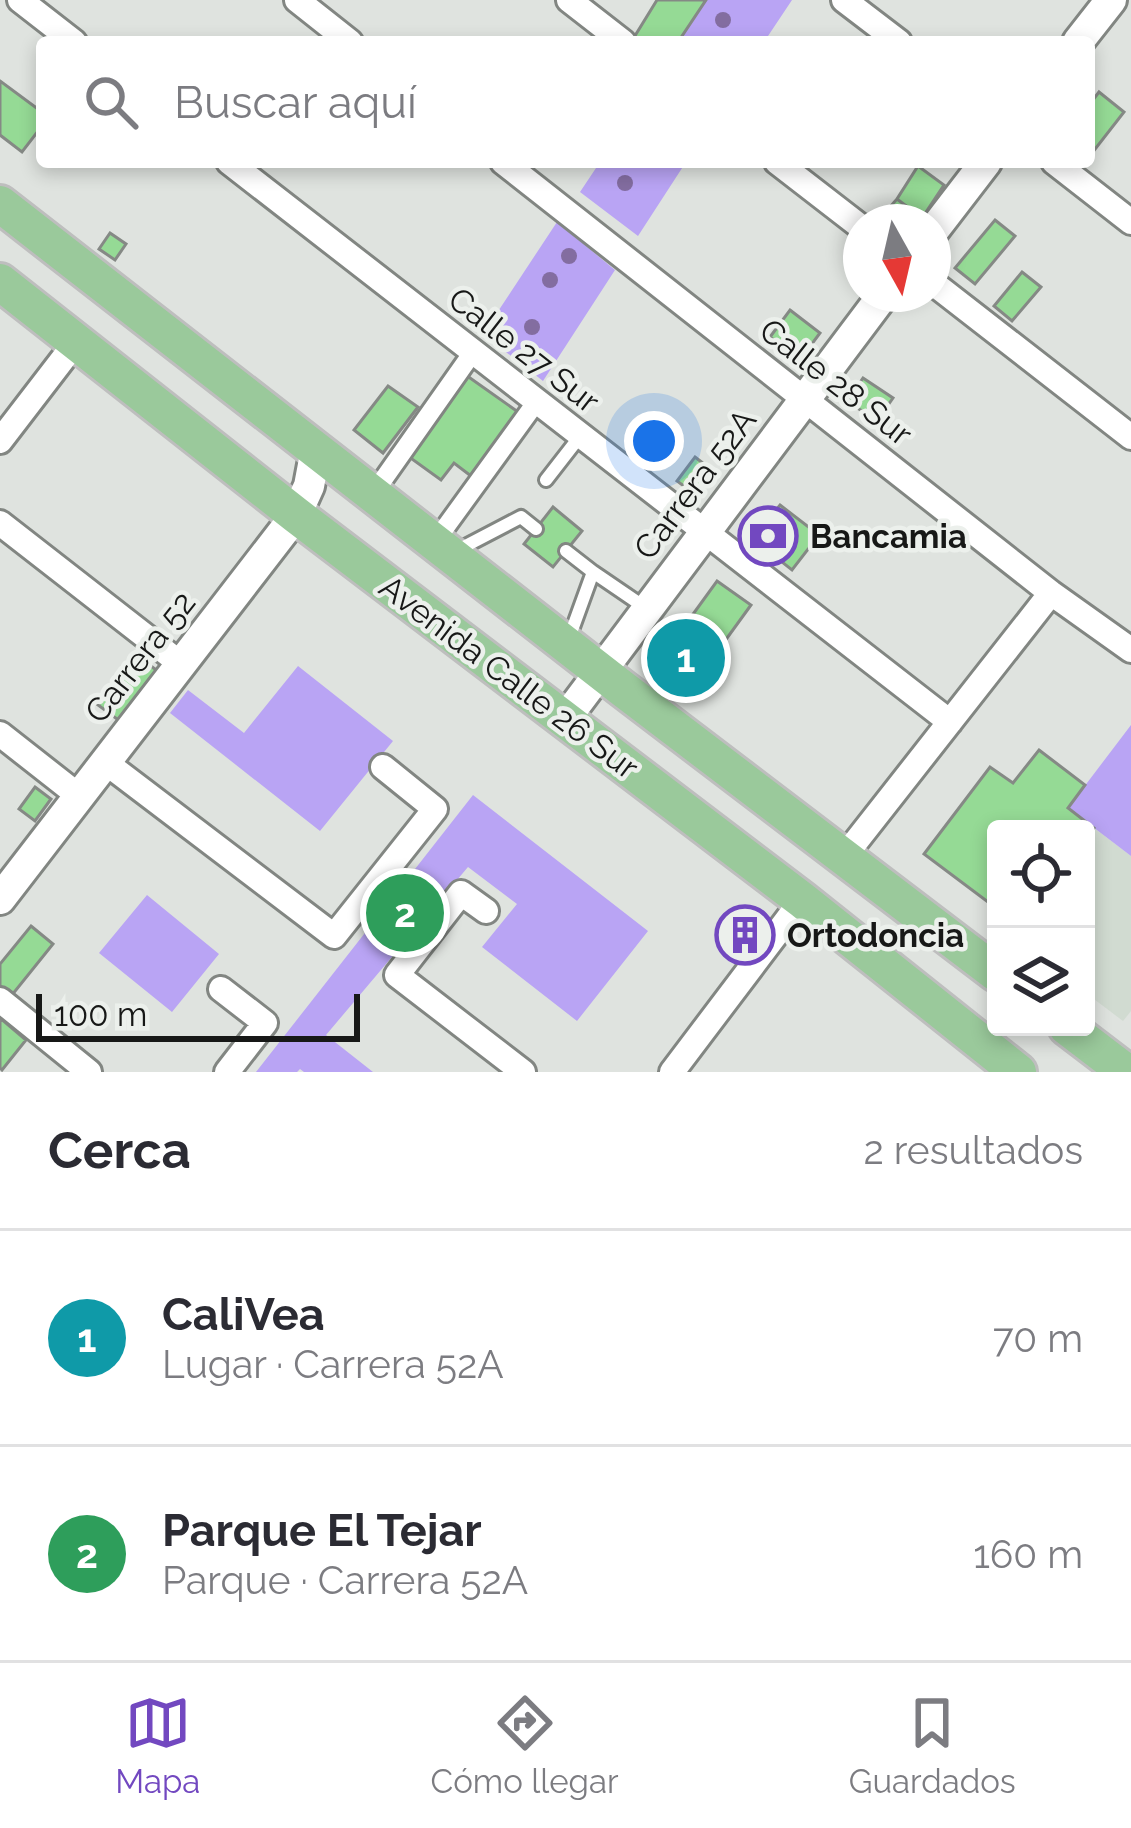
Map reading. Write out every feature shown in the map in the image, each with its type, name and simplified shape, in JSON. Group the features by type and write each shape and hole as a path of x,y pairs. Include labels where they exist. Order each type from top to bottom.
{"main road":[{"name":"Avenida Calle 26 Sur","path":"0,204 987,966"},
{"name":"Avenida Calle 26 Sur","path":"0,282 802,899 1015,1072"},
{"path":"1083,1036 1124,1060"}],"street":[{"path":"20,0 66,36"},
{"path":"297,0 342,36"},
{"path":"569,0 615,36"},
{"path":"844,0 890,36"},
{"path":"1083,36 1114,0 1131,10"},
{"name":"Calle 27 Sur","path":"237,168 950,722"},
{"name":"Calle 28 Sur","path":"511,168 1051,593 1131,650"},
{"path":"785,168 843,213"},
{"path":"951,208 981,168"},
{"path":"1062,168 1131,222"},
{"path":"951,297 1131,437"},
{"name":"Carrera 52A","path":"565,719 587,661 651,602 870,312"},
{"path":"0,441 76,342"},
{"path":"373,494 473,352"},
{"path":"442,548 537,401"},
{"name":"Carrera 52","path":"0,899 296,514 309,486 316,449"},
{"path":"0,524 181,664"},
{"path":"843,858 1051,593"},
{"path":"0,734 80,796"},
{"path":"105,762 334,936 435,809 383,767"},
{"path":"486,911 461,893 397,975 523,1072"},
{"path":"672,1072 802,899"},
{"path":"221,989 265,1023 227,1072"},
{"path":"0,1000 89,1072"}],"lane":[{"path":"546,480 581,435"},
{"path":"442,548 520,517 536,529"},
{"path":"566,551 637,602 651,602"},
{"path":"587,661 572,631 592,572"}],"shaded area":[{"path":"705,0 792,0 768,36 681,36"},
{"path":"596,168 682,168 638,236 580,192"},
{"path":"557,222 615,270 543,381 483,334"},
{"path":"298,666 393,741 320,831 170,713 188,690 244,733"},
{"path":"1131,725 1131,856 1095,829 1095,820 1084,820 1068,808"},
{"path":"473,795 648,931 577,1021 482,947 517,904 468,867 326,1035 373,1072 256,1072"},
{"path":"1095,829 1131,856 1131,1011 1123,1021 1095,1000"},
{"path":"147,895 219,954 172,1012 99,953"}],"building":[{"path":"657,0 706,0 682,36 635,36"},
{"path":"0,81 36,108 36,134 22,152 0,135"},
{"path":"1099,92 1124,112 1095,149 1095,97"},
{"path":"917,168 944,185 931,204 904,204 897,199"},
{"path":"995,220 1015,236 975,284 955,268"},
{"path":"110,233 126,244 115,260 99,249"},
{"path":"1022,272 1041,287 1012,321 994,306"},
{"path":"790,310 820,333 800,360 770,337"},
{"path":"463,373 521,414 475,479 454,463 441,480 405,454"},
{"path":"863,378 893,398 877,421 847,401"},
{"path":"388,386 418,407 383,453 354,430"},
{"path":"695,457 717,474 696,495 677,481"},
{"path":"780,505 819,535 792,570 753,539"},
{"path":"553,507 582,531 553,567 524,544"},
{"path":"717,581 751,605 717,652 683,628"},
{"path":"683,628 717,652 690,690 655,664"},
{"path":"135,654 159,672 121,722 98,705"},
{"path":"1039,750 1085,785 1068,808 1084,820 987,820 987,901 924,854 990,767 1013,783"},
{"path":"35,787 51,799 35,821 19,809"},
{"name":"Ortodoncia","path":"748,918 760,927 742,951 731,943"},
{"path":"31,926 53,944 12,995 0,986 0,964"},
{"path":"0,1018 26,1040 2,1070 0,1068"}],"place":[{"name":"Bancamia","path":"768,536"},
{"name":"CaliVea","path":"686,658"},
{"name":"Parque El Tejar","path":"405,913"},
{"name":"Ortodoncia","path":"745,935"}]}
